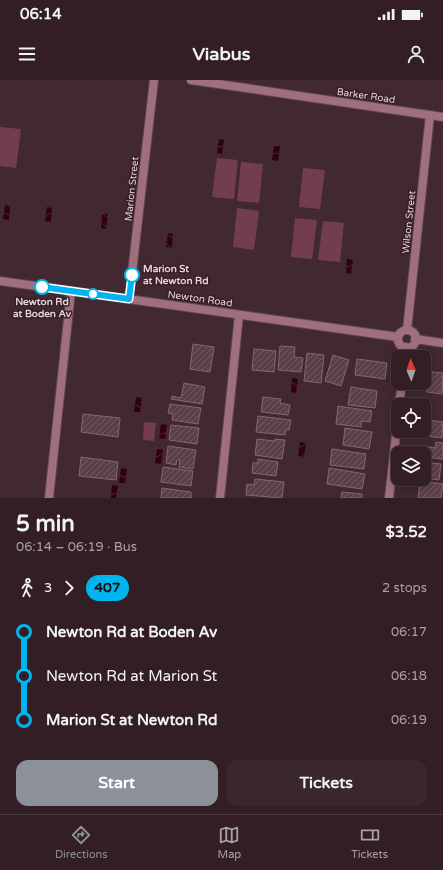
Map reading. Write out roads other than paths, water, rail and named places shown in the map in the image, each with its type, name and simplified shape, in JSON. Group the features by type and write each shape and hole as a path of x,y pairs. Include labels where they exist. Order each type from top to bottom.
{"street":[{"name":"Marion Street","path":"129,299 154,80"},
{"name":"Barker Road","path":"190,80 443,117"},
{"name":"Wilson Street","path":"407,330 430,115"},
{"name":"Newton Road","path":"0,281 398,337"},
{"path":"49,498 71,291"},
{"path":"220,498 239,315"},
{"path":"407,330 412,332 415,339 411,346 406,347 401,345 398,337 402,331 407,330"},
{"path":"415,339 443,343"},
{"path":"389,498 396,438"}],"water":[{"path":"219,139 224,140 222,154 217,153"},
{"path":"274,146 280,146 278,161 272,160"},
{"path":"5,205 10,206 9,220 3,219"},
{"path":"47,207 52,208 51,222 45,221"},
{"path":"102,214 108,214 106,229 101,228"},
{"path":"168,233 173,234 172,248 166,247"},
{"path":"347,259 353,260 351,274 346,273"},
{"path":"292,378 298,379 296,393 291,392"},
{"path":"136,397 142,398 140,412 134,412"},
{"path":"161,424 167,425 165,439 159,438"},
{"path":"300,442 306,443 304,457 298,456"},
{"path":"157,449 163,450 161,464 155,463"},
{"path":"121,468 127,469 125,483 119,483"},
{"path":"112,485 118,486 116,498 111,498"}],"place":[{"name":"Marion St at Newton Rd","path":"132,275"},
{"name":"Newton Rd at Boden Av","path":"42,287"}]}
